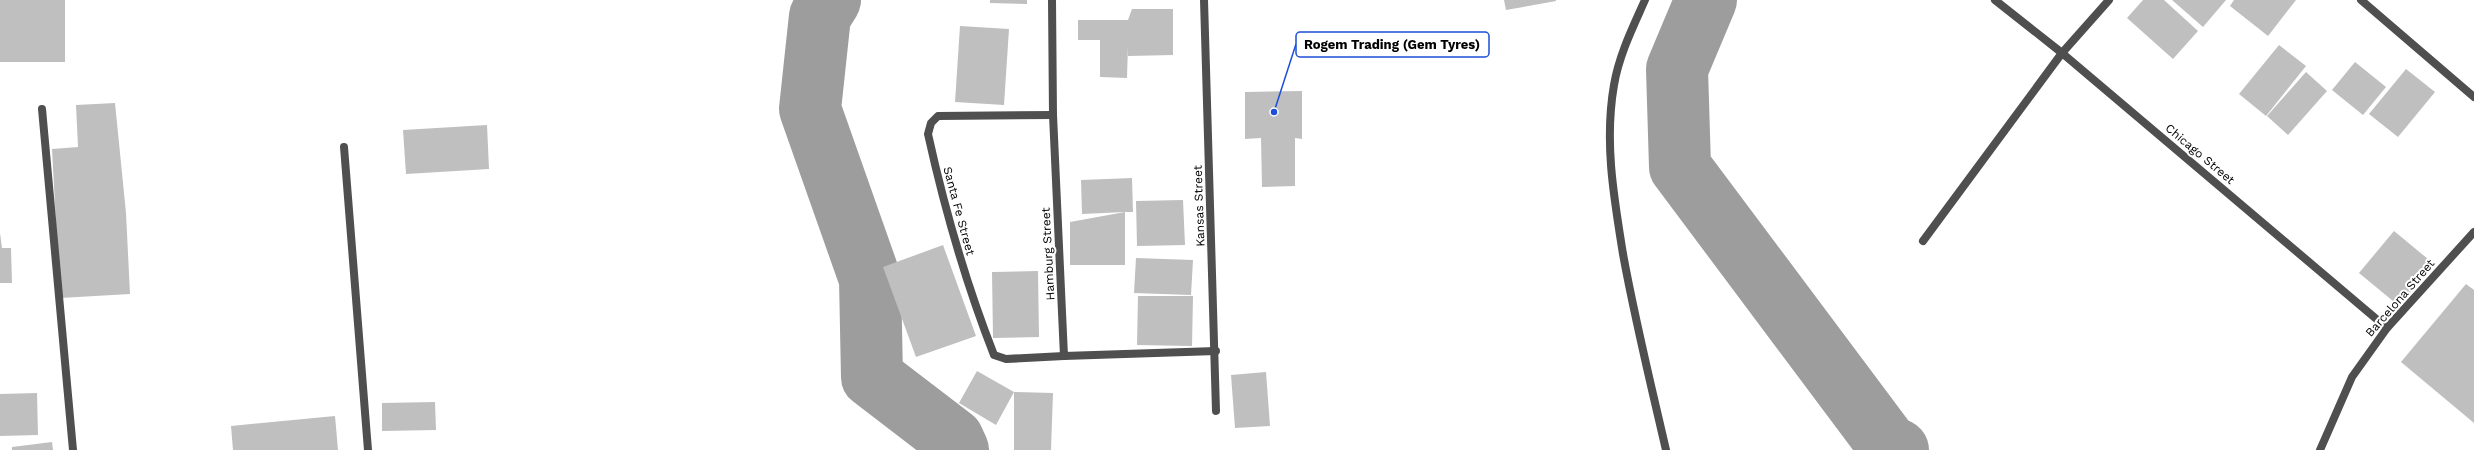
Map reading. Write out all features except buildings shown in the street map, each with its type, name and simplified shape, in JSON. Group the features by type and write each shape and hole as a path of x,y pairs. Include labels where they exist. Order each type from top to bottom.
{"street":[{"name":"Hamburg Street","path":"1052,0 1054,115 1064,356"},
{"name":"Kansas Street","path":"1204,0 1216,351 1216,411"},
{"path":"1645,0 1625,45 1614,84 1608,140 1614,197 1633,310 1666,450"},
{"name":"Chicago Street","path":"1995,0 2062,53 2387,328"},
{"path":"1923,241 2062,53 2109,0"},
{"path":"2361,0 2474,97"},
{"path":"42,109 72,450"},
{"name":"Santa Fe Street","path":"1054,115 938,116 931,123 928,134 945,211 974,305 994,355 1006,359 1064,356"},
{"path":"344,147 368,450"},
{"name":"Barcelona Street","path":"2320,450 2352,377 2387,328 2472,237"},
{"path":"1064,356 1216,351"}],"waterway":[{"path":"830,0 820,16 810,109 870,279 872,377 953,439 958,450"},
{"path":"1706,0 1677,69 1680,167 1888,445 1898,450"}],"place":[{"name":"Rogem Trading (Gem Tyres)","path":"1274,112"}]}
